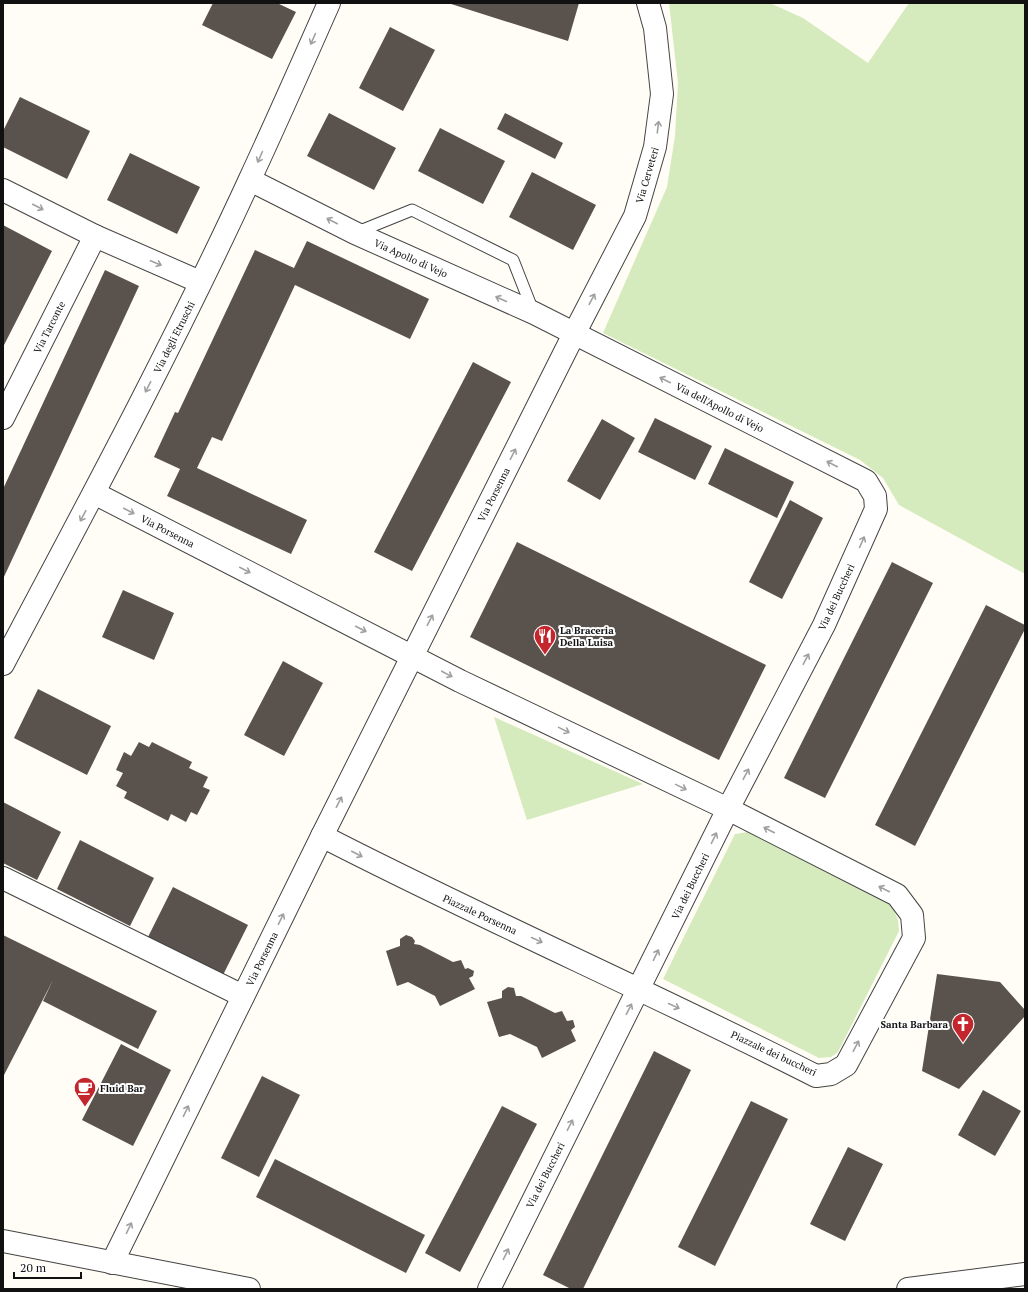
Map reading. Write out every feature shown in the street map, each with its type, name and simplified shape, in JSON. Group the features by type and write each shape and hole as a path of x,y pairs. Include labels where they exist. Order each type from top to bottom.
{"street":[{"name":"Via degli Etruschi","path":"3,664 94,493 200,282 250,180 329,3"},
{"name":"Via Cerveteri","path":"574,334 635,216 655,147 662,94 655,28 648,3"},
{"name":"Via Apollo di Vejo","path":"250,180 355,233 534,314 574,334"},
{"path":"3,190 95,236 200,282"},
{"name":"Via Tarconte","path":"3,418 95,236"},
{"name":"Via dell'Apollo di Vejo","path":"574,334 866,481"},
{"name":"Via Porsenna","path":"112,1263 322,836 574,334"},
{"name":"Via dei Buccheri","path":"489,1289 728,809 824,625 876,510 875,496 866,481"},
{"name":"Via Porsenna","path":"94,493 413,655"},
{"path":"413,655 460,681 728,809"},
{"name":"Piazzale dei buccheri","path":"639,990 734,1034 816,1076 831,1074 846,1065 914,938 912,915 897,895 728,809"},
{"name":"Piazzale Porsenna","path":"322,836 391,871 639,990"},
{"path":"3,878 243,996"},
{"path":"3,1241 249,1289"},
{"path":"908,1289 1025,1274"}],"lane":[{"path":"355,233 412,210 513,260 534,314"}],"green space":[{"path":"669,3 770,3 803,18 868,63 909,3 1025,3 1025,574 899,505 883,478 860,460 603,333 667,187 675,136 678,83"},
{"path":"494,717 643,784 527,820"},
{"path":"748,832 891,903 898,920 899,931 838,1052 831,1057 819,1058 663,979 735,834"}],"building":[{"path":"213,3 277,3 296,12 272,59 202,25"},
{"path":"448,3 579,3 568,41"},
{"path":"390,27 435,50 403,111 359,88"},
{"path":"20,97 90,131 67,179 3,147 3,131"},
{"path":"329,113 396,148 374,190 307,156"},
{"path":"505,113 563,143 555,159 497,129"},
{"path":"440,128 505,161 483,204 418,171"},
{"path":"130,153 200,187 177,234 107,200"},
{"path":"532,172 596,205 573,250 509,217"},
{"path":"3,225 52,251 3,347"},
{"path":"307,241 429,299 410,339 295,285 222,441 212,437 197,468 307,520 291,554 167,496 180,469 154,457 175,412 178,413 255,250 294,268"},
{"path":"105,270 139,286 3,579 3,489"},
{"path":"473,362 511,382 412,571 374,552"},
{"path":"655,418 712,446 695,480 638,452"},
{"path":"602,419 635,438 600,500 567,481"},
{"path":"725,448 794,482 777,518 708,484"},
{"path":"790,500 823,518 782,599 749,582"},
{"path":"517,542 766,665 719,760 470,637"},
{"path":"892,562 933,583 825,798 784,778"},
{"path":"123,590 174,613 154,660 102,637"},
{"path":"986,605 1025,625 1025,629 915,846 875,825"},
{"path":"283,661 323,683 284,756 244,735"},
{"path":"38,689 111,726 87,775 14,738"},
{"path":"139,742 149,747 152,742 192,762 189,768 208,777 203,787 210,790 197,815 191,812 186,822 171,814 168,821 124,798 127,792 116,786 123,773 116,770 124,752 131,756"},
{"path":"3,802 61,832 37,880 3,863"},
{"path":"80,840 154,878 130,926 57,889"},
{"path":"173,887 248,925 223,975 148,937"},
{"path":"3,935 157,1011 138,1049 43,1001 53,980 3,1077"},
{"path":"406,935 412,937 415,941 414,944 420,945 453,962 461,960 465,969 468,968 474,971 473,976 469,978 475,989 440,1006 435,996 408,982 397,986 386,951 400,946 400,939"},
{"name":"Santa Barbara","path":"937,974 1000,982 1025,1010 1025,1016 959,1089 922,1071"},
{"path":"508,987 514,988 516,996 521,996 555,1013 562,1011 567,1021 573,1020 575,1027 571,1030 576,1041 542,1058 537,1047 510,1034 499,1037 487,1002 502,998 502,991"},
{"path":"121,1044 171,1070 133,1146 82,1120"},
{"path":"654,1051 691,1070 583,1289 571,1289 543,1275"},
{"path":"262,1076 300,1095 259,1177 221,1158"},
{"path":"983,1090 1021,1111 995,1156 958,1135"},
{"path":"751,1101 788,1119 715,1266 678,1247"},
{"path":"502,1106 537,1124 460,1272 425,1253"},
{"path":"848,1147 883,1164 845,1241 810,1224"},
{"path":"275,1159 425,1235 406,1273 256,1197"}],"place":[{"name":"La Braceria Della Luisa","path":"545,656"},
{"name":"Santa Barbara","path":"963,1044"},
{"name":"Fluid Bar","path":"85,1108"}]}
